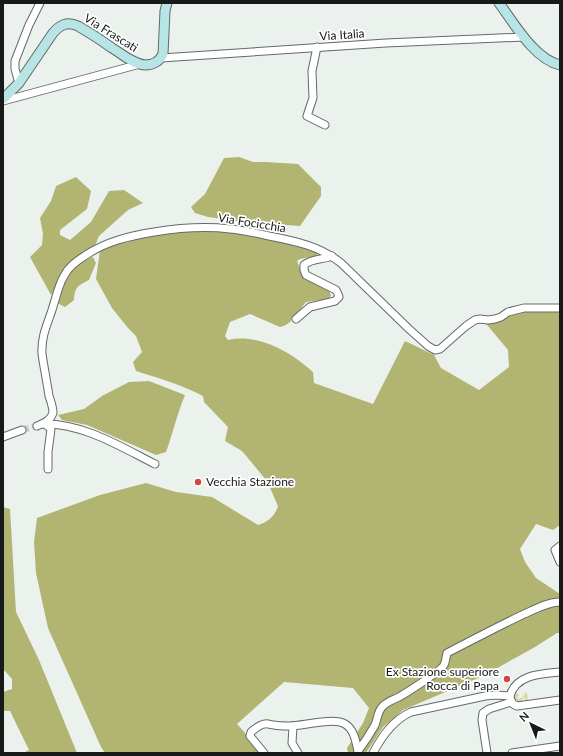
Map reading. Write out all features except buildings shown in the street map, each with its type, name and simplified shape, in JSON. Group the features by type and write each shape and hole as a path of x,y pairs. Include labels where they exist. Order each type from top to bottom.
{"main road":[{"path":"161,58 164,51 165,12 167,3"},
{"path":"499,3 524,37 535,49 544,57 560,65"},
{"name":"Via Frascati","path":"3,100 19,83 53,33 59,27 67,24 78,26 140,64 152,64 161,58"}],"street":[{"path":"19,83 15,69 15,61 29,25 40,3"},
{"name":"Via Italia","path":"161,58 386,43 524,37"},
{"path":"317,47 312,71 313,98 307,116 325,125"},
{"path":"3,100 140,64"},
{"name":"Via Focicchia","path":"41,425 50,420 53,413 42,354 42,341 57,292 64,276 76,262 93,251 113,241 131,236 177,229 235,229 286,239 312,246 332,256 346,267 404,324 428,346 435,350 440,349 469,323 475,320 495,319 508,312 524,308 560,308"},
{"path":"296,319 310,307 335,301 339,297 336,290 306,275 304,270 304,265 306,263 332,256"},
{"path":"41,425 55,424 86,431 155,464"},
{"path":"41,425 51,429 48,452 48,469"},
{"path":"3,437 22,430"},
{"path":"560,546 555,550 560,562"},
{"path":"358,752 374,726 382,706 437,672 444,664 447,653 503,624 549,603 560,602"},
{"path":"487,753 482,720 483,713 510,699 514,688 527,677 560,672"},
{"path":"372,753 392,725 400,718 411,712 496,695 510,699 515,705 520,706 560,700"},
{"path":"264,753 250,735 251,732 260,725 293,726 328,721 344,723 350,727 358,752"},
{"path":"293,726 292,743 298,753"},
{"path":"512,753 560,746"}],"green space":[{"path":"239,157 253,162 298,164 321,187 321,196 300,226 244,222 208,217 195,213 191,207 205,194 224,158"},
{"path":"76,177 91,191 87,209 60,230 60,235 70,240 91,222 109,191 124,190 143,203 128,210 99,236 95,246 82,254 67,267 51,295 30,257 42,245 43,234 40,218 51,201 56,186"},
{"path":"201,230 243,234 296,244 318,253 316,256 297,261 305,277 329,291 331,295 329,299 306,302 292,320 280,327 250,314 230,322 225,336 228,340 251,339 263,342 285,351 313,372 314,383 373,404 405,341 434,355 441,368 479,390 509,367 508,350 483,320 512,312 560,311 560,525 553,530 536,524 520,549 525,562 536,578 560,594 560,633 557,633 483,676 403,710 383,727 366,753 348,753 347,748 363,723 369,708 353,688 284,682 237,724 263,753 105,753 48,628 36,573 34,542 37,518 100,495 146,483 176,492 212,497 258,525 271,518 277,510 278,506 267,481 242,451 225,441 228,427 204,402 203,396 178,385 136,371 133,362 142,352 136,336 112,308 96,279 100,250 117,242 174,232"},
{"path":"93,257 96,263 89,280 76,289 74,300 65,307 57,303 64,281 70,273 80,263"},
{"path":"149,381 185,395 166,452 156,455 87,425 62,420 58,415 84,409 102,396 129,382"},
{"path":"3,507 10,509 16,612 39,660 77,753 23,753 29,750 10,711 3,711 3,692 12,689 12,679 3,669"},
{"path":"517,693 519,695 517,697 519,699 527,693 528,701 525,702 525,698 522,699 523,702 518,702 514,697"}],"tunnel":[{"path":"22,430 37,426"}],"place":[{"name":"Vecchia Stazione","path":"198,482"},
{"name":"Ex Stazione superiore Rocca di Papa","path":"507,679"}]}
